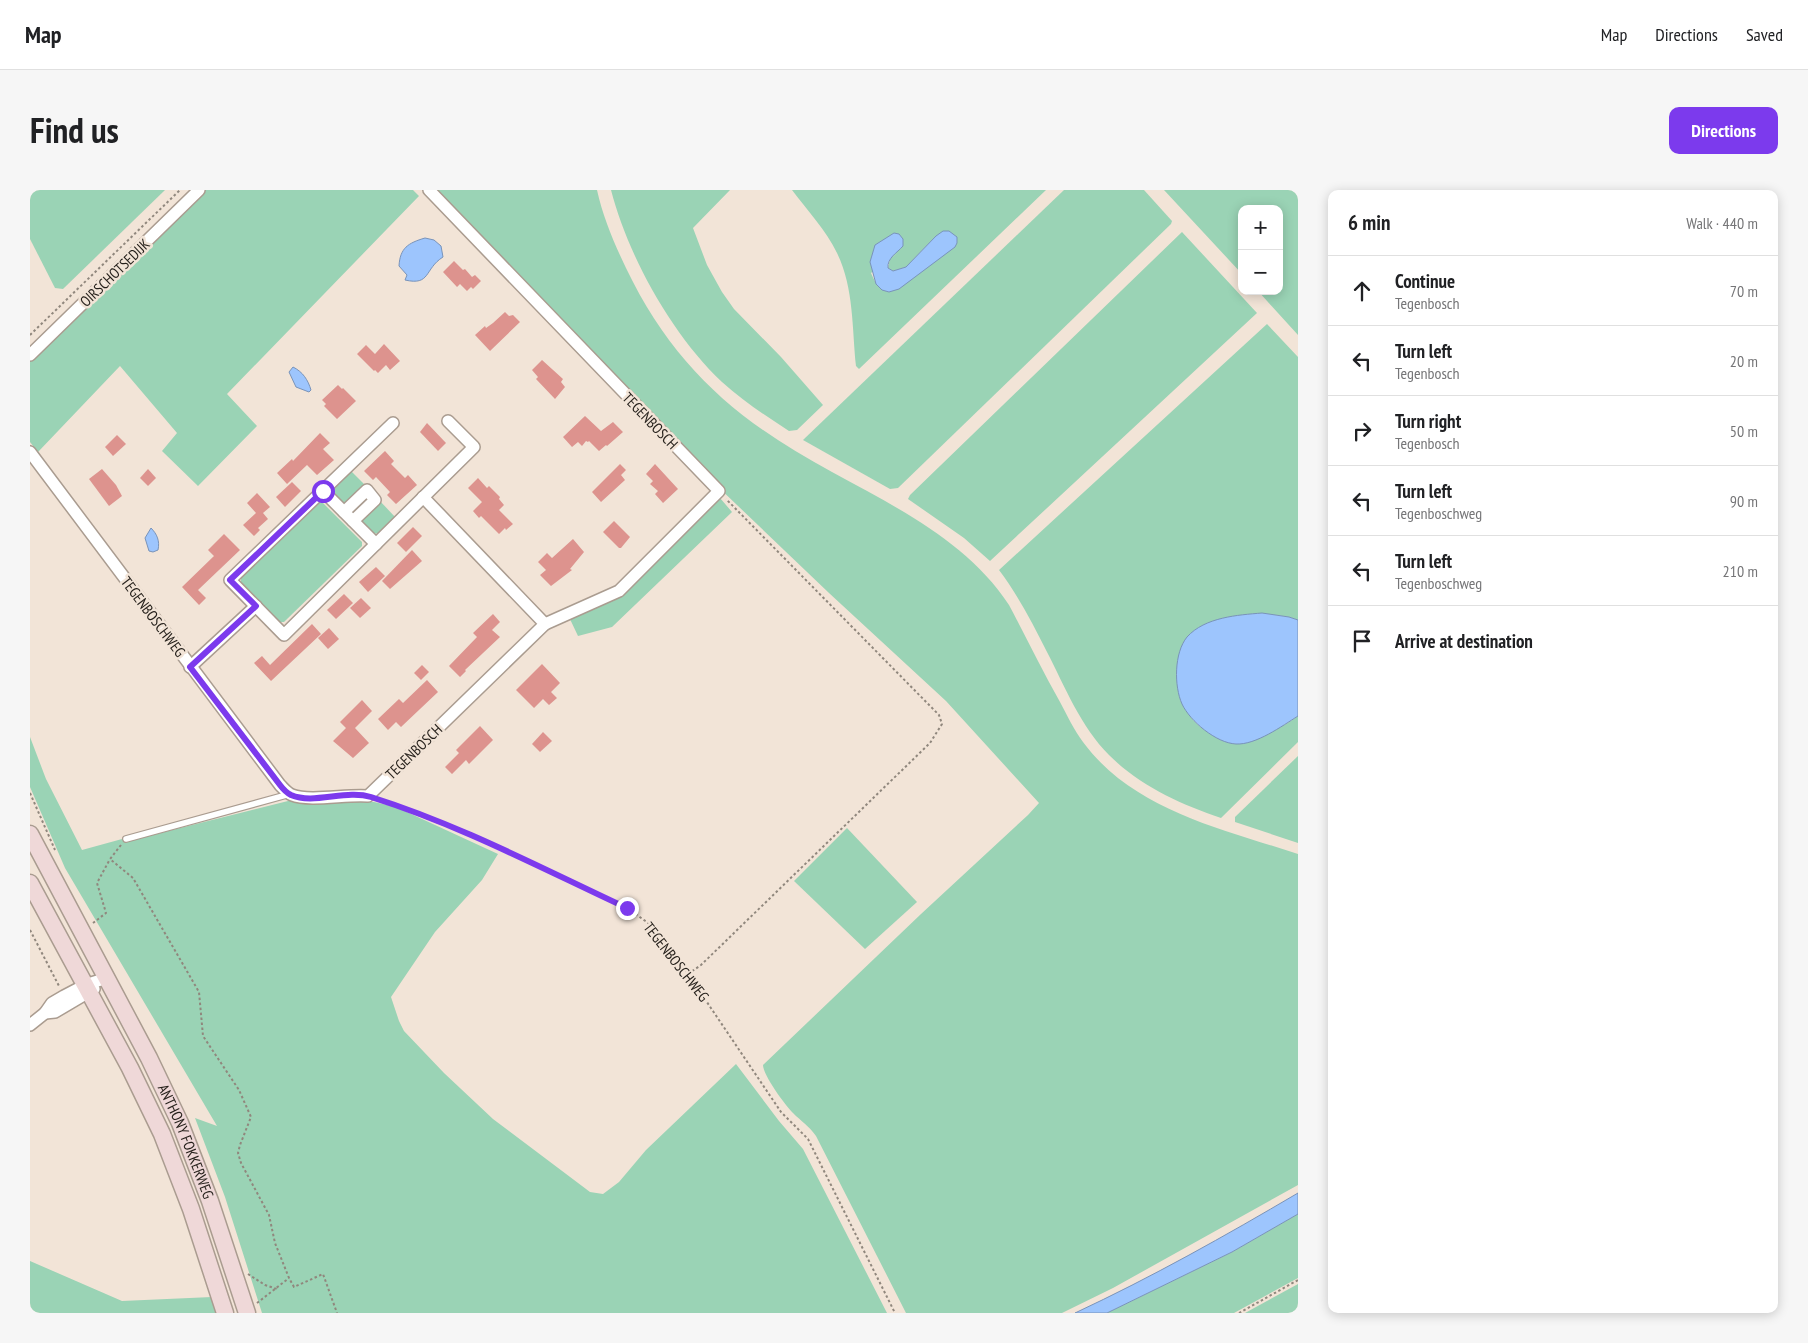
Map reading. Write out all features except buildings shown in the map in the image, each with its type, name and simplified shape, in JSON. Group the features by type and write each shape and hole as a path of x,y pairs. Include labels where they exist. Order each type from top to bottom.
{"main road":[{"name":"ANTHONY FOKKERWEG","path":"30,834 149,1058 180,1123 252,1308"},
{"name":"ANTHONY FOKKERWEG","path":"30,884 130,1068 162,1134 191,1208 225,1313"}],"street":[{"name":"OIRSCHOTSEDIJK","path":"30,356 199,190"},
{"name":"TEGENBOSCH","path":"368,796 545,624 619,591 718,491 429,190"},
{"path":"393,423 230,580 284,635 474,447 448,421"},
{"name":"TEGENBOSCHWEG","path":"30,452 190,667 280,785 290,794"},
{"path":"344,512 366,490 376,500 353,521"},
{"path":"323,491 376,544"},
{"path":"424,497 545,624"},
{"path":"190,667 256,606"},
{"path":"290,794 301,798 368,796"},
{"path":"45,1013 55,1012 87,989 107,978"},
{"path":"30,1025 45,1013 52,1003 64,996 87,989"}],"lane":[{"path":"126,839 290,794"}],"path":[{"path":"30,335 180,190"},
{"path":"688,974 701,965 930,743 942,724 939,715 718,491"},
{"name":"TEGENBOSCHWEG","path":"368,796 467,834 627,908 651,925 688,974 781,1112 808,1140 895,1313"},
{"path":"91,924 106,913 98,882 110,859 126,839"},
{"path":"110,859 133,878 198,992 203,1036 239,1090 251,1117 238,1153 240,1163 268,1214 275,1243 289,1278 294,1286 324,1274 337,1313"},
{"path":"30,930 64,996"},
{"path":"248,1274 266,1285 277,1289"},
{"path":"252,1308 289,1278"},
{"path":"1239,1313 1298,1280"}],"green space":[{"path":"30,190 165,190 63,289 55,288 30,239"},
{"path":"205,190 413,190 419,196 227,394 257,426 198,486 162,451 177,433 120,366 38,452 30,442 30,361"},
{"path":"432,190 597,190 609,230 644,303 687,362 711,388 737,411 766,432 798,453 929,528 952,544 973,563 1009,605 1074,727 1083,742 1103,765 1127,785 1153,801 1181,814 1239,836 1298,854 1298,1185 1113,1288 1062,1313 906,1313 816,1136 780,1097 770,1082 763,1065 1039,803 946,701 714,483"},
{"path":"611,190 730,190 693,228 707,265 734,309 781,357 823,405 797,430 789,431 738,396 704,363 686,341 669,318 640,267 628,241"},
{"path":"792,190 1046,190 859,369 856,366 851,308 843,266 827,236","holes":["936,236 889,292 880,287 871,273 897,253 890,259 888,268 893,271 906,267"]},
{"path":"1064,190 1144,190 1172,221 898,488 890,489 803,440"},
{"path":"1164,190 1298,190 1298,335 1262,295 1283,295 1283,205 1238,205 1238,270"},
{"path":"1182,232 1238,292 1238,295 1240,295 1257,313 990,561 964,538 908,499"},
{"path":"1267,324 1298,357 1298,620 1278,615 1258,614 1218,620 1177,673 1182,700 1186,710 1200,727 1210,733 1235,744 1286,724 1298,716 1298,742 1221,818 1191,807 1147,785 1121,766 1099,744 1067,693 1042,641 1013,589 999,570"},
{"path":"349,469 367,487 348,505 343,504 333,494 333,486"},
{"path":"720,498 732,512 612,627 578,636 569,617 623,594"},
{"path":"379,500 396,518 380,533 372,534 362,524 361,518"},
{"path":"322,502 362,542 362,546 284,622 278,622 241,583 241,578"},
{"path":"30,737 46,779 82,850 122,839 124,842 288,801 332,800 374,802 396,807 498,854 482,880 435,932 391,997 404,1031 444,1073 493,1119 590,1192 603,1194 619,1182 646,1150 736,1064 779,1121 803,1149 887,1313 262,1313 225,1197 195,1118 217,1126 65,868 30,787"},
{"path":"1298,756 1298,843 1235,822 1235,817"},
{"path":"847,828 917,902 865,949 794,881"},
{"path":"1298,1214 1298,1278 1234,1313 1107,1313 1232,1252"},
{"path":"30,1261 122,1301 212,1297 216,1313 30,1313"},
{"path":"1298,1284 1298,1313 1245,1313"}],"water":[{"path":"943,231 949,231 957,237 955,247 899,289 889,292 882,290 876,284 870,262 875,245 894,233 899,234 903,239 903,246 888,264 888,268 893,271 906,267"},
{"path":"425,238 434,240 441,246 443,257 423,279 419,281 405,280 407,275 399,266 401,255 410,244"},
{"path":"293,367 300,371 307,380 311,390 309,392 296,387 289,372"},
{"path":"151,528 159,544 158,550 153,552 149,551 145,538"},
{"path":"1262,613 1298,620 1298,716 1260,738 1244,743 1228,743 1204,730 1191,717 1182,704 1179,697 1177,679 1180,652 1187,637 1203,625 1222,618"},
{"path":"1298,1193 1298,1214 1232,1252 1107,1313 1075,1313 1188,1256"}],"route":[{"path":"323,491 230,580 256,606 190,667 280,785 290,794 301,798 368,796 467,834 627,908"}]}
